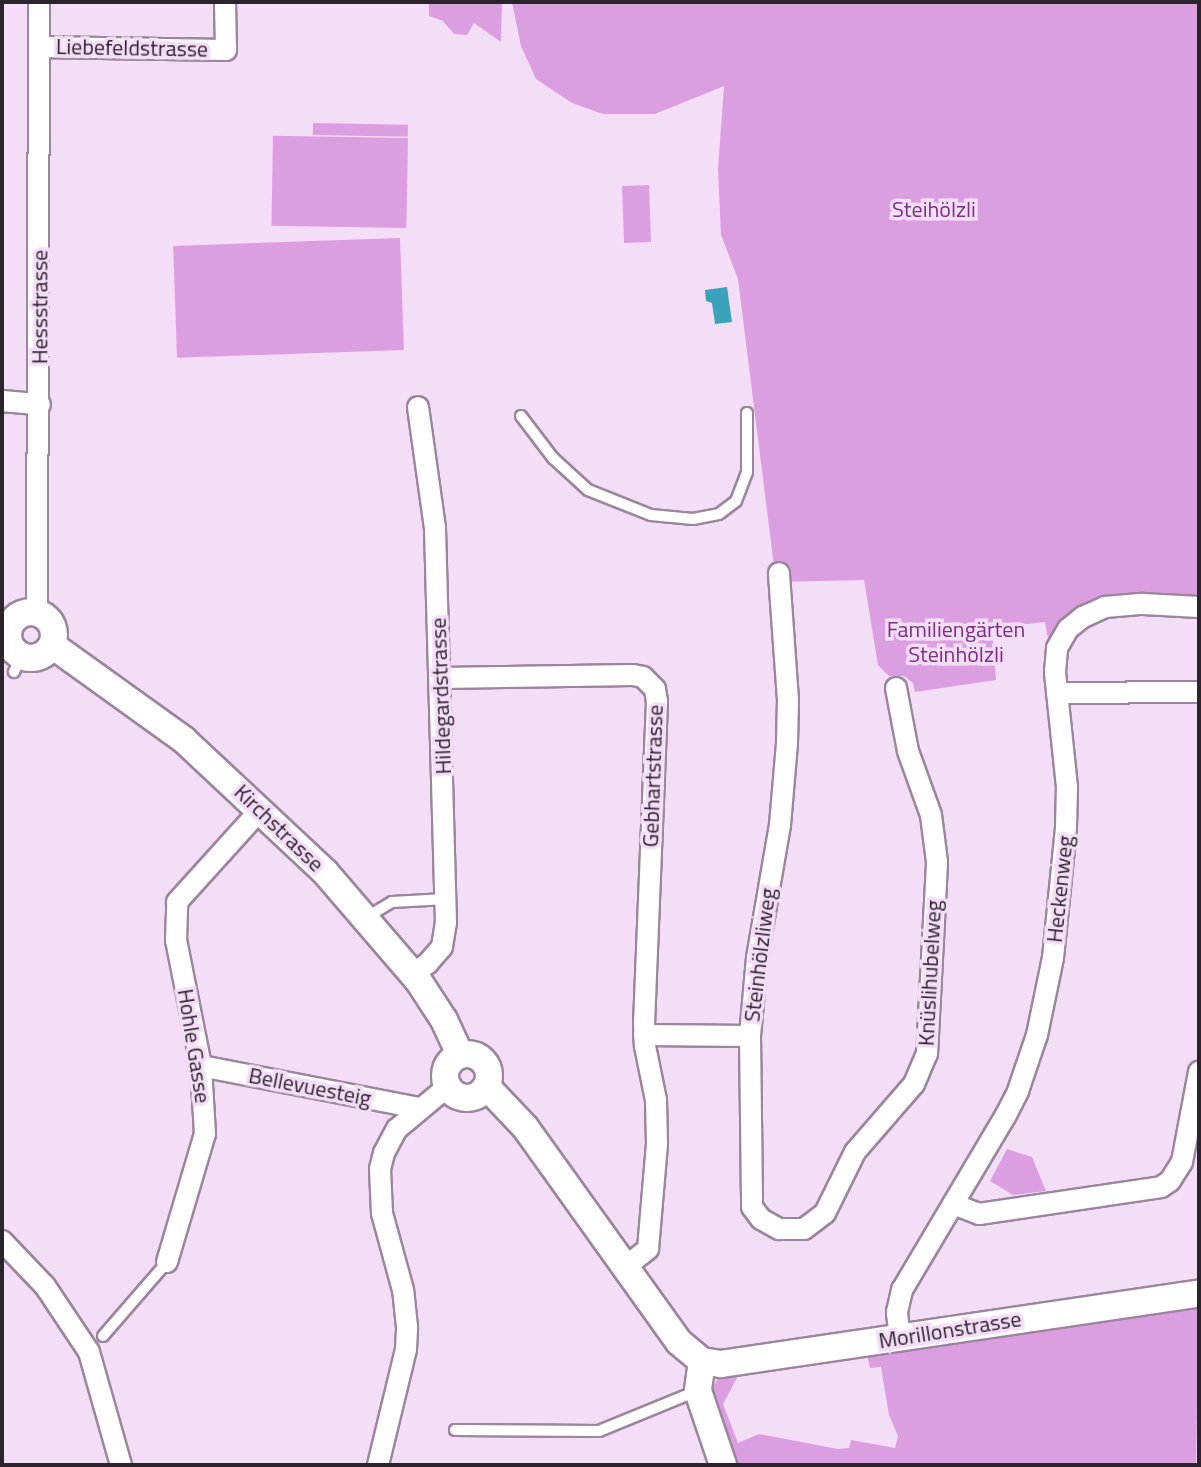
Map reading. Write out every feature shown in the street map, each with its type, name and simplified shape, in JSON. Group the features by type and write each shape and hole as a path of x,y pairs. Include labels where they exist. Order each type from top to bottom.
{"street":[{"name":"Hessstrasse","path":"37,612 39,2"},
{"name":"Liebefeldstrasse","path":"39,47 226,50 225,2"},
{"path":"2,401 40,404"},
{"name":"Hildegardstrasse","path":"413,974 442,947 446,899 435,528 418,407"},
{"name":"Steinhölzliweg","path":"644,1035 750,1036 757,958 784,794 788,700 779,573"},
{"name":"Heckenweg","path":"900,1338 897,1302 902,1290 1018,1091 1041,1019 1053,958 1066,827 1067,787 1057,693 1057,648 1068,629 1083,617 1105,607 1199,607"},
{"path":"37,612 53,625 52,645 35,658 17,664 5,630 16,617 37,612"},
{"name":"Kirchstrasse","path":"52,645 159,720 261,809 367,917 413,974 444,1020 460,1055"},
{"name":"Gebhartstrasse","path":"441,678 633,675 643,677 655,689 644,1035"},
{"name":"Knüslihubelweg","path":"750,1036 749,1194 752,1207 770,1225 787,1230 804,1229 825,1213 855,1152 914,1084 927,1054 937,862 931,815 908,751 896,688"},
{"path":"1057,693 1199,692"},
{"name":"Hohle Gasse","path":"167,1262 205,1134 201,1066 176,940 177,902 261,809"},
{"path":"625,1267 648,1249 652,1206 657,1115 644,1035"},
{"path":"460,1055 473,1055 484,1062 489,1074 487,1087 471,1098 457,1096 447,1087 446,1068 460,1055"},
{"name":"Bellevuesteig","path":"201,1066 420,1108"},
{"path":"953,1204 979,1214 1161,1187 1170,1181 1182,1162 1199,1072"},
{"path":"378,1465 406,1349 407,1327 403,1290 382,1213 380,1169 390,1140 420,1108 447,1087"},
{"path":"487,1087 525,1127 679,1342 702,1361 698,1391 723,1465"},
{"path":"2,1241 45,1286 89,1352 121,1465"},
{"name":"Morillonstrasse","path":"702,1361 721,1364 1199,1293"}],"lane":[{"path":"521,416 553,458 588,490 651,515 693,519 719,514 736,501 747,472 747,413"},
{"path":"367,917 392,902 446,899"},
{"name":"Hohle Gasse","path":"103,1336 167,1262"},
{"path":"455,1430 599,1431 698,1391"}],"green space":[{"path":"429,2 502,2 501,42 474,23 467,35 454,34 443,21 429,16"},
{"name":"Steihölzli","path":"512,2 1199,2 1199,606 1123,604 1053,643 1048,639 1045,622 992,628 996,680 915,692 913,683 904,676 889,676 878,665 864,580 776,582 738,279 721,235 718,169 724,86 655,114 603,114 572,103 536,79 521,46"},
{"path":"313,123 408,125 408,137 313,135"},
{"path":"273,136 408,138 406,228 271,226"},
{"path":"649,185 651,242 624,243 622,186"},
{"path":"400,238 404,350 177,358 173,246"},
{"path":"1007,1149 1032,1157 1046,1191 1013,1195 990,1181"},
{"path":"1199,1302 1196,1465 736,1465 713,1398 713,1386 720,1375","holes":["867,1355 870,1368 881,1367 889,1415 898,1436 895,1448 851,1440 849,1448 838,1449 759,1434 738,1443 723,1404 738,1376"]}],"water":[{"path":"727,287 732,322 715,324 712,303 706,301 705,290"}],"park label":[{"name":"Familiengärten Steinhölzli","path":"956,642"}]}
